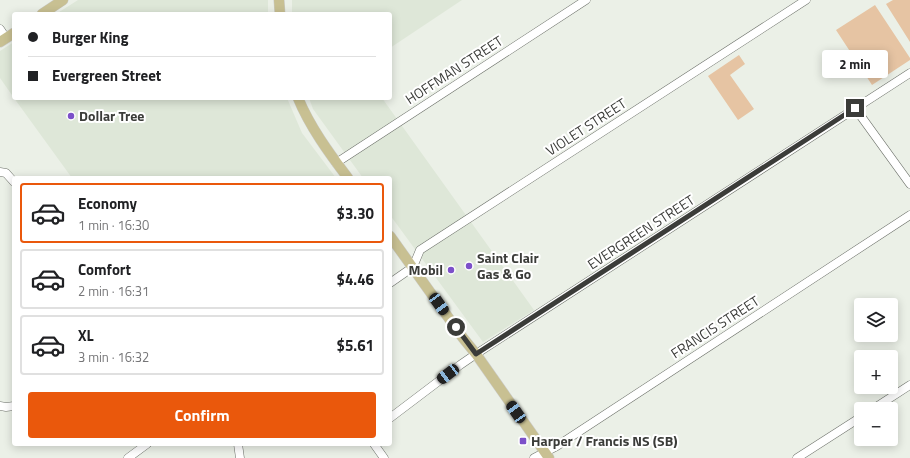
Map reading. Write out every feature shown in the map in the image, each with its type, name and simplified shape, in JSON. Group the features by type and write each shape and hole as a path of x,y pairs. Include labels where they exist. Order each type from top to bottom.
{"main road":[{"path":"45,12 63,0"},
{"path":"280,0 280,12"},
{"path":"299,100 315,132 346,176"},
{"path":"392,239 547,455"}],"street":[{"name":"HOFFMAN STREET","path":"336,163 586,0"},
{"name":"VIOLET STREET","path":"412,268 420,250 806,0"},
{"path":"0,29 7,38"},
{"name":"EVERGREEN STREET","path":"392,416 476,354 910,73"},
{"path":"855,108 910,184"},
{"path":"0,172 6,173 12,180"},
{"name":"FRANCIS STREET","path":"534,458 547,455 558,446 910,215"},
{"path":"392,282 412,268"},
{"path":"884,402 910,385"},
{"path":"798,458 854,422"},
{"path":"128,458 144,446"},
{"path":"238,446 240,458"},
{"path":"375,446 384,458"}],"shaded area":[{"path":"78,0 268,0 268,12 59,12"},
{"path":"292,0 462,0 392,47 392,12 292,12"},
{"path":"893,0 910,0 910,42 886,4"},
{"path":"875,5 910,60 872,85 836,30"},
{"path":"12,43 12,95 0,78 0,51"},
{"path":"739,55 745,64 730,75 754,109 738,120 708,76"},
{"path":"15,100 288,100 302,133 334,176 71,176"},
{"path":"310,100 383,100 534,310 483,342 392,218 392,176 362,176 313,109"}],"place":[{"name":"Dollar Tree","path":"71,116"},
{"name":"Saint Clair Gas & Go","path":"469,266"},
{"name":"Mobil","path":"451,270"},
{"name":"Harper / Francis NS (SB)","path":"523,441"}],"route":[{"path":"456,327 476,354 855,108"}]}
